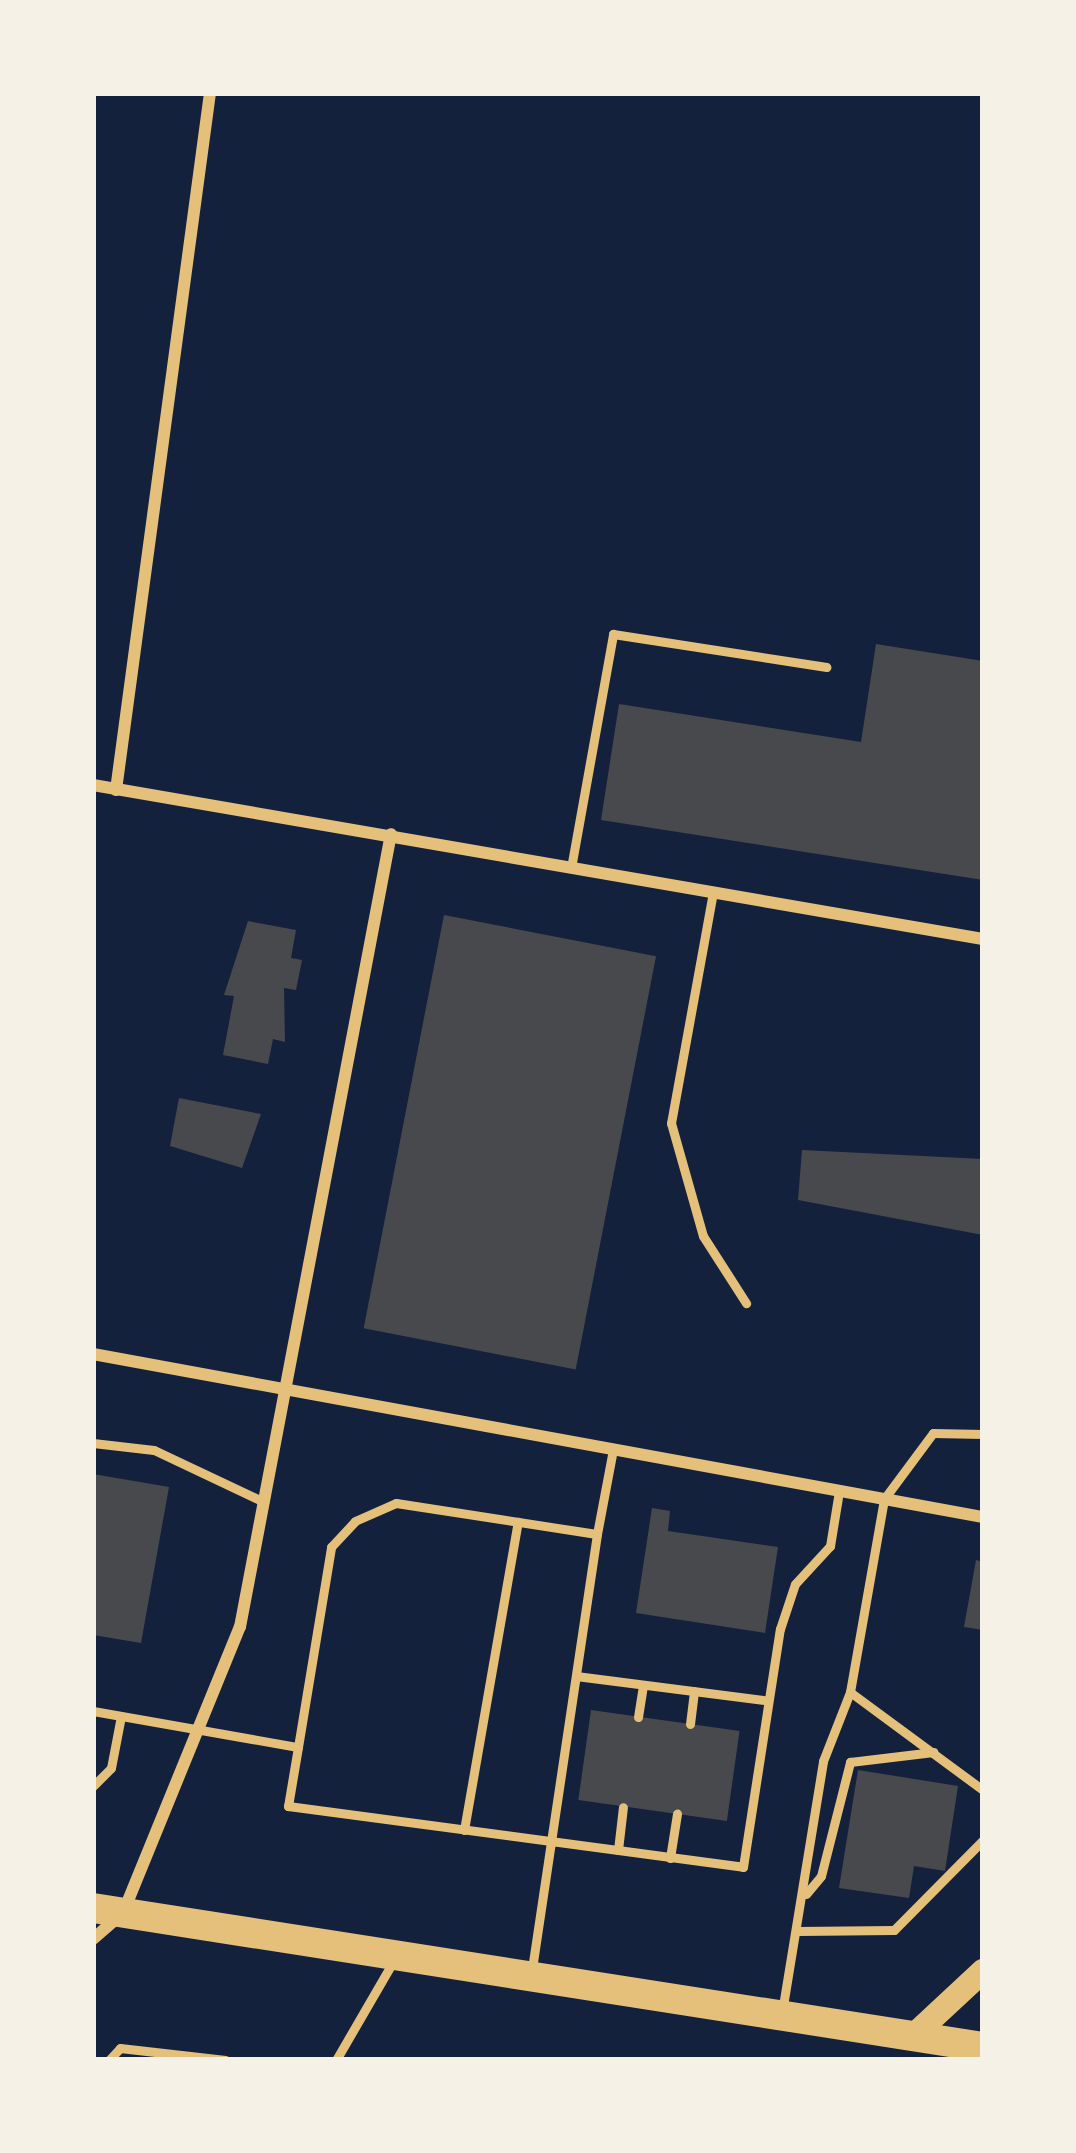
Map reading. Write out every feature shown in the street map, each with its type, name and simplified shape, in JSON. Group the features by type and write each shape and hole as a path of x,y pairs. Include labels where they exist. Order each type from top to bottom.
{"main road":[{"path":"108,1910 983,2047"},
{"path":"890,2060 983,1971"}],"street":[{"path":"116,790 210,93"},
{"path":"93,785 983,939"},
{"path":"93,1939 202,1731 269,1504 391,834"},
{"path":"93,1354 983,1516"}],"lane":[{"path":"572,868 613,634 826,668"},
{"path":"713,892 671,1123 704,1236 746,1303"},
{"path":"781,2017 824,1761 850,1692 884,1498 933,1433 983,1433"},
{"path":"93,1443 154,1450 269,1504"},
{"path":"531,1976 613,1449"},
{"path":"597,1534 396,1502 356,1520 332,1546 288,1806 743,1867 764,1700 795,1584 830,1546 839,1490"},
{"path":"464,1829 518,1522"},
{"path":"576,1676 764,1700"},
{"path":"638,1717 644,1685"},
{"path":"690,1724 694,1691"},
{"path":"850,1692 983,1790"},
{"path":"93,1711 298,1747"},
{"path":"93,1786 111,1768 121,1716"},
{"path":"803,1897 821,1876 850,1762 934,1752"},
{"path":"618,1850 623,1807"},
{"path":"670,1858 677,1814"},
{"path":"798,1931 894,1930 983,1840"},
{"path":"336,2060 397,1955"},
{"path":"109,2060 120,2048 225,2060"}],"building":[{"path":"876,644 983,661 983,880 601,820 619,704 861,742"},
{"path":"444,915 656,956 576,1369 364,1328"},
{"path":"248,921 296,930 291,958 302,960 296,990 284,988 285,1042 273,1039 268,1064 223,1055 234,996 224,995"},
{"path":"179,1098 261,1114 242,1168 170,1146"},
{"path":"802,1150 983,1159 983,1235 798,1200"},
{"path":"93,1474 169,1487 141,1643 93,1635"},
{"path":"652,1508 670,1511 668,1531 778,1547 765,1633 636,1613"},
{"path":"976,1560 983,1562 983,1630 964,1627"},
{"path":"591,1710 740,1731 727,1821 578,1800"},
{"path":"858,1770 958,1786 945,1871 914,1866 909,1898 839,1888"}]}
